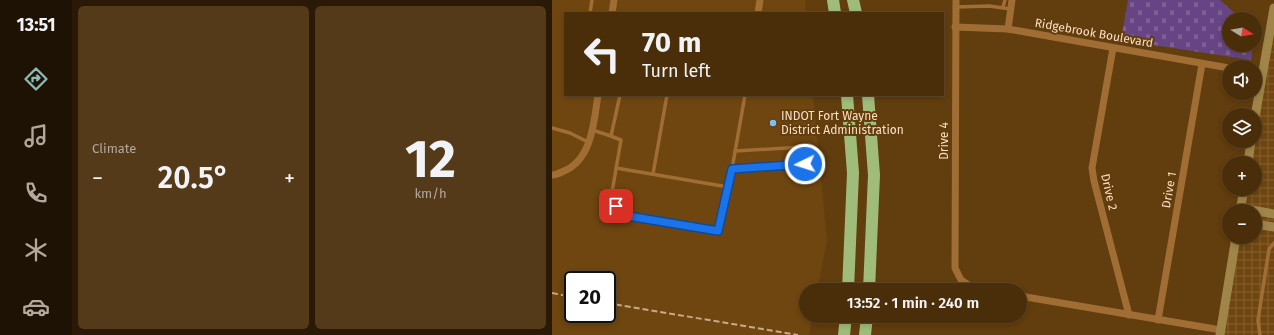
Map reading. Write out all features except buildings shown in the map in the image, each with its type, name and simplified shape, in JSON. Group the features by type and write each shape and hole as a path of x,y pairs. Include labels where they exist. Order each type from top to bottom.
{"highway":[{"path":"833,0 835,12"},
{"path":"853,0 856,12"},
{"path":"847,96 853,173 848,283"},
{"path":"868,96 874,174 869,283"},
{"path":"844,335 845,323"},
{"path":"865,335 866,323"}],"main road":[{"path":"1261,60 1274,8"},
{"path":"1262,213 1274,214"},
{"path":"1262,225 1274,227"},
{"path":"1220,333 1235,244"}],"street":[{"path":"612,12 614,0"},
{"path":"758,12 760,0"},
{"path":"1008,29 1007,8 1012,0"},
{"name":"Drive 4","path":"956,4 955,268 960,280 965,283"},
{"name":"Ridgebrook Boulevard","path":"955,26 1008,29 1222,67"},
{"name":"Drive 2","path":"1113,48 1092,168 1094,181 1129,315"},
{"name":"Drive 1","path":"1158,320 1202,64"},
{"path":"552,175 556,175 572,168 583,156 592,130 598,96"},
{"path":"1027,297 1158,320 1220,333"}],"lane":[{"path":"590,12 592,0"},
{"path":"956,4 1007,8 1005,0"},
{"path":"611,136 620,96"},
{"path":"653,174 667,96"},
{"path":"592,130 621,140 611,198 622,215 718,231 732,169 745,96"},
{"path":"552,128 570,133 589,142"},
{"path":"732,169 805,164 804,147 735,151"},
{"path":"616,168 728,187"},
{"path":"1260,335 1258,320 1269,249 1274,243"}],"shaded area":[{"path":"552,0 805,0 806,12 564,12 564,96 813,96 827,241 818,283 799,283 799,323 811,323 809,335 552,335"},
{"path":"1274,26 1274,335 1223,335 1238,244 1262,244 1262,204 1244,204 1246,196 1262,196 1262,156 1252,156 1254,148 1262,148 1262,108 1260,108"}],"green space":[{"path":"1128,0 1220,0 1233,12 1222,12 1222,52 1252,52 1251,60 1121,40"}],"railway":[{"path":"552,293 564,295"},
{"path":"616,305 798,335"}],"place":[{"name":"INDOT Fort Wayne District Administration","path":"773,123"}],"route":[{"path":"616,206 622,215 718,231 732,169 805,164"}]}
